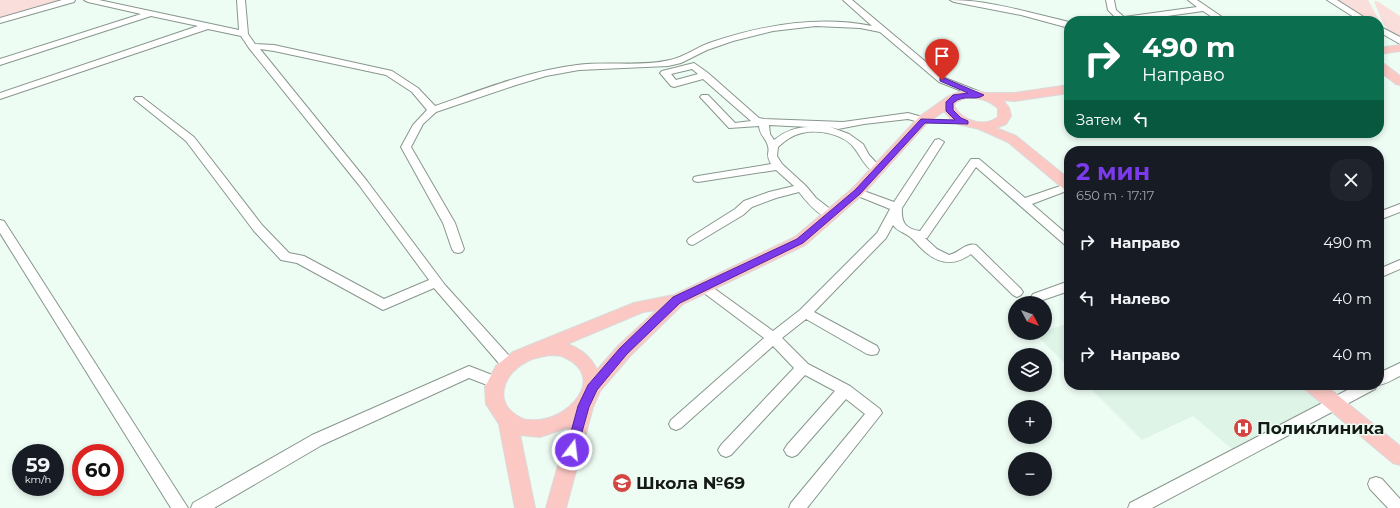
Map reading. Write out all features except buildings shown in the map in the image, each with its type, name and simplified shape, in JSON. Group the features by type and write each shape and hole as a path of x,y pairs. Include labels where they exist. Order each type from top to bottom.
{"main road":[{"path":"1384,44 1400,42"},
{"path":"1384,50 1400,48"},
{"path":"1384,69 1400,82"},
{"path":"514,360 640,307 677,300 800,241 858,192 923,120 950,101 963,95 1014,98 1064,91"},
{"path":"981,96 990,98 1002,105 1012,140"},
{"path":"982,126 999,123 1020,103 1064,97"},
{"path":"950,101 950,111 958,119 982,126 1012,140 1064,182"},
{"path":"923,120 966,122"},
{"path":"556,508 584,406 592,388 624,351 677,300"},
{"path":"584,406 572,417 556,425 539,429 522,428 508,422 499,414 494,404 493,393 495,382 501,372 514,360 533,351 549,348 563,350 570,353 586,364 591,375 592,388"},
{"path":"1318,390 1400,457"},
{"path":"508,422 525,508"}],"street":[{"path":"0,22 71,0"},
{"path":"88,0 244,34"},
{"path":"241,0 244,34 252,46 363,183 437,282 514,360"},
{"path":"847,0 942,80 981,96"},
{"path":"954,0 1021,13 1064,24"},
{"path":"1110,0 1109,6 1111,12 1117,16"},
{"path":"1192,0 1216,16"},
{"path":"1331,0 1358,16"},
{"path":"1150,16 1204,8"},
{"path":"0,62 150,14"},
{"path":"458,249 449,224 406,147 415,129 423,118 433,110 507,85 561,70 594,66 673,62 707,46 784,26 810,23 836,24 865,26 882,30"},
{"path":"0,96 206,26"},
{"path":"1384,32 1400,42"},
{"path":"252,46 274,48 389,73 415,90 433,110"},
{"path":"705,75 756,120 763,122"},
{"path":"942,80 950,101"},
{"path":"705,97 733,126 763,122 845,125"},
{"path":"139,99 190,139 258,228 285,257 300,259 383,305 437,282"},
{"path":"772,146 785,136 800,130 825,129 864,121 908,116 923,120"},
{"path":"763,122 765,134 772,146 772,156 778,166 802,188 812,201 830,215"},
{"path":"825,129 845,136 860,146 865,157 878,170"},
{"path":"676,424 773,338 805,313 882,235 896,207 939,142"},
{"path":"915,235 923,235 975,161 1064,238"},
{"path":"698,179 778,166"},
{"path":"693,241 713,226 739,212 748,204 773,195 802,188"},
{"path":"1023,203 1064,188"},
{"path":"858,192 896,207"},
{"path":"896,207 896,220 902,228 915,235 931,252 947,259 954,258 972,248 1017,292"},
{"path":"1384,214 1400,208"},
{"path":"0,224 180,508"},
{"path":"1384,272 1400,264"},
{"path":"704,287 773,338 804,368 845,390 875,413 797,508"},
{"path":"1039,296 1064,288"},
{"path":"805,313 872,350"},
{"path":"726,450 804,368"},
{"path":"199,508 317,440 469,372 495,382"},
{"path":"792,450 845,390"},
{"path":"1136,508 1156,504 1361,390"},
{"path":"1376,484 1398,508"}],"shaded area":[{"path":"0,0 68,0 0,20"},
{"path":"1336,0 1368,0 1377,16 1362,16"},
{"path":"1374,1 1377,1 1400,16 1400,35 1390,32 1384,25 1384,16 1380,16"},
{"path":"1064,325 1064,362 1052,350 1052,348 1049,348 1041,340 1052,340 1052,329"},
{"name":"Поликлиника","path":"1092,390 1307,390 1324,404 1234,451 1193,416 1142,440"}],"place":[{"name":"Поликлиника","path":"1243,428"},
{"name":"Школа №69","path":"622,483"}],"route":[{"path":"572,450 584,406 592,388 624,351 677,300 800,241 858,192 923,120 966,122 953,115 948,106 949,102 956,97 963,95 980,95 942,80"}]}
